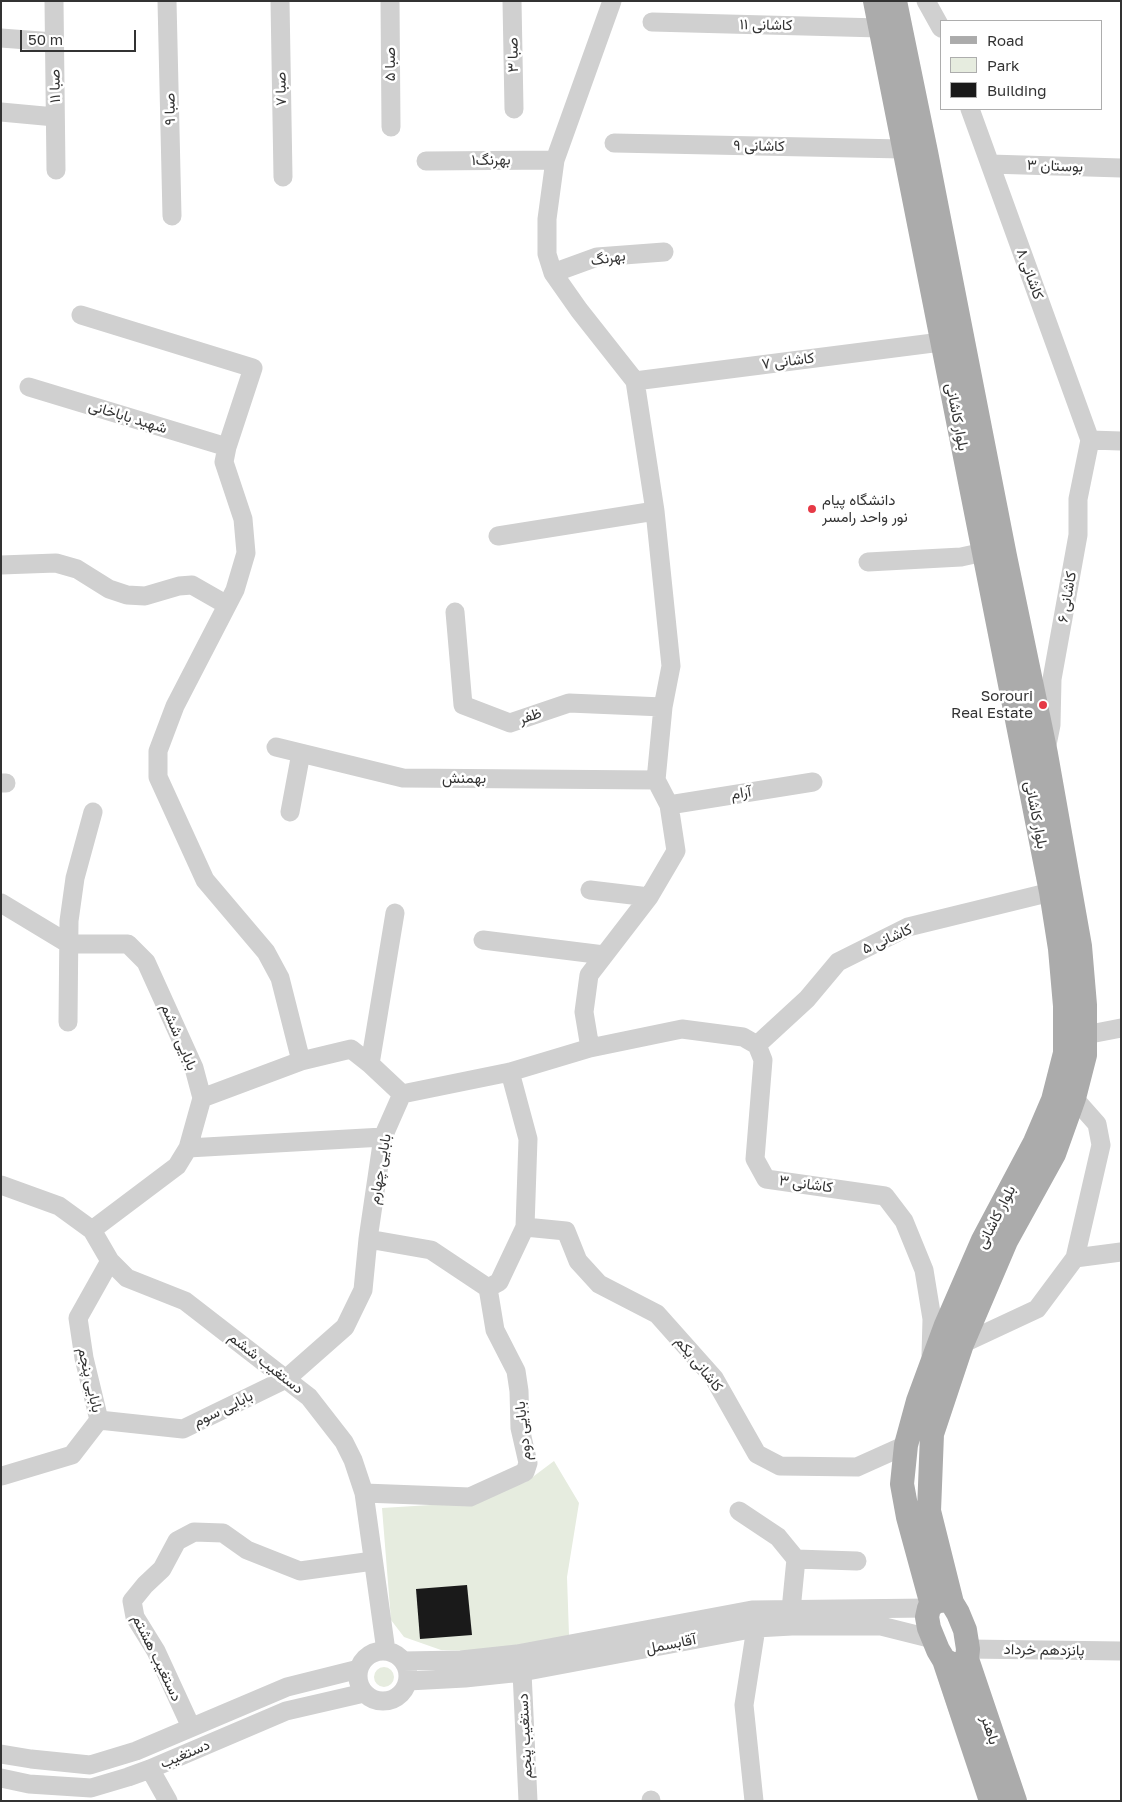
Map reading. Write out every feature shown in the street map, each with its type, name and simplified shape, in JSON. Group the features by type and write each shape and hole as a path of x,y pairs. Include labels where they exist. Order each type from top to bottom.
{"main road":[{"name":"بلوار کاشانی","path":"875,1 903,149 952,340 1046,754 1080,946 1085,1005 1085,1055 1074,1098 1054,1154 1006,1241 962,1344 932,1434 929,1511 937,1605"},
{"name":"بلوار کاشانی","path":"896,1 926,152 984,552 1051,892 1060,949 1065,1006 1065,1053 1054,1100 1035,1142 983,1240 931,1365 918,1401 906,1445 902,1484 908,1517 933,1572"},
{"name":"باهنر","path":"991,1801 944,1660 933,1639 927,1618 937,1605 965,1630 968,1654 1015,1801"},
{"path":"944,1660 952,1664 960,1664 968,1654"}],"street":[{"name":"صبا ۱۱","path":"54,1 56,170"},
{"name":"صبا ۹","path":"167,1 172,216"},
{"name":"صبا ۷","path":"280,1 283,177"},
{"name":"صبا ۵","path":"390,1 391,127"},
{"name":"صبا ۳","path":"512,1 514,109"},
{"path":"590,1048 584,1012 589,975 649,897 676,851 669,804 656,780 663,707 671,666 654,511 635,381 578,310 553,273 547,254 547,228 555,160 612,1"},
{"path":"926,1 940,26"},
{"name":"کاشانی ۱۱","path":"652,22 880,28"},
{"path":"1,38 54,42"},
{"name":"کاشانی ۸","path":"970,110 1090,440"},
{"path":"1,112 56,117"},
{"name":"کاشانی ۹","path":"614,143 903,149"},
{"name":"۱بهرنگ","path":"426,161 555,160"},
{"name":"بوستان ۳","path":"990,164 1121,168"},
{"name":"بهرنگ","path":"553,273 597,257 664,252"},
{"path":"81,315 253,368 227,447 224,462 243,518 246,553 236,590 175,706 158,751 158,777 205,880 266,952 280,978 301,1061"},
{"name":"کاشانی ۷","path":"635,381 952,340"},
{"name":"شهید باباخانی","path":"29,387 227,447"},
{"path":"1090,440 1121,441"},
{"name":"کاشانی ۶","path":"1046,754 1051,725 1052,679 1078,535 1078,499 1090,440"},
{"path":"498,536 654,511"},
{"path":"868,562 961,557 984,552"},
{"path":"1,565 56,563 78,569 109,589 127,595 145,596 179,586 192,585 227,606"},
{"name":"ظفر","path":"455,612 463,705 510,723 569,703 663,707"},
{"name":"بهمنش","path":"276,747 403,778 656,780"},
{"path":"290,812 301,753"},
{"name":"آرام","path":"669,804 813,782"},
{"path":"68,1022 69,921 75,878 93,812"},
{"path":"590,890 649,897"},
{"name":"کاشانی ۵","path":"757,1044 807,999 838,962 908,927 1051,892"},
{"path":"1,903 69,944"},
{"path":"370,1064 395,913"},
{"path":"483,940 604,955"},
{"name":"بابایی ششم","path":"69,944 128,944 146,962 194,1068 202,1098"},
{"path":"1085,1035 1121,1028"},
{"path":"92,1230 177,1166 188,1148 202,1098 301,1061 351,1049 402,1094 510,1072 590,1048 682,1029 743,1037 757,1044"},
{"name":"کاشانی ۳","path":"757,1044 763,1060 755,1159 766,1179 886,1196 904,1221 924,1270 932,1319 931,1365"},
{"path":"368,1239 431,1250 488,1288 499,1282 526,1227 528,1140 510,1072"},
{"name":"بابایی چهارم","path":"286,1379 345,1327 363,1290 368,1239 383,1137 402,1094"},
{"path":"962,1344 1037,1309 1075,1258 1100,1146 1098,1124 1074,1098"},
{"path":"188,1148 383,1137"},
{"name":"دستغیب ششم","path":"1,1185 58,1206 92,1230 110,1260 127,1278 185,1300 309,1397 344,1442 354,1460 364,1493 373,1561 394,1656"},
{"name":"کاشانی یکم","path":"526,1227 566,1231 578,1261 599,1284 657,1314 714,1378 757,1454 780,1466 856,1467 906,1445"},
{"path":"1075,1258 1121,1252"},
{"name":"بابایی پنجم","path":"1,1476 72,1456 99,1420 84,1358 78,1318 110,1260"},
{"name":"بابایی دوم","path":"364,1493 470,1497 525,1472 528,1463 520,1428 519,1391 516,1371 495,1330 488,1288"},
{"name":"بابایی سوم","path":"99,1420 183,1429 286,1379"},
{"path":"739,1511 778,1537 796,1559 792,1610"},
{"name":"دستغیب هشتم","path":"191,1727 156,1651 134,1617 132,1601 162,1569 176,1541 194,1532 223,1533 248,1550 300,1571 373,1561"},
{"path":"796,1559 857,1561"},
{"name":"آقابسمل","path":"394,1656 461,1660 518,1654 752,1610 901,1608 937,1605"},
{"path":"898,1631 903,1621 901,1608"},
{"name":"آقابسمل","path":"408,1680 465,1678 522,1672 756,1628 881,1626 933,1639"},
{"path":"754,1801 744,1705 756,1628"},
{"name":"پانزدهم خرداد","path":"968,1654 1121,1651"},
{"path":"378,1652 394,1656 406,1665 408,1680 406,1688 401,1695 394,1699 378,1701 370,1698 360,1686 358,1677 364,1661 370,1655 378,1652"},
{"name":"دستغیب","path":"1,1754 90,1765 136,1751 287,1687 360,1669"},
{"name":"دستغیب پنجم","path":"522,1672 528,1801"},
{"name":"دستغیب","path":"1,1778 29,1784 91,1788 128,1778 286,1711 364,1693"},
{"path":"150,1769 168,1801"},
{"path":"75,1801 91,1788"}],"green space":[{"path":"554,1461 579,1503 567,1577 569,1635 502,1652 441,1650 404,1637 391,1620 382,1508 463,1503 526,1482"},
{"path":"384,1667 391,1670 394,1677 391,1684 384,1687 377,1684 374,1677 377,1670"}],"building":[{"path":"467,1585 472,1635 420,1639 416,1589"}],"place":[{"name":"دانشگاه پیام نور واحد رامسر","path":"812,509"},
{"name":"Sorouri Real Estate","path":"1043,705"}]}
